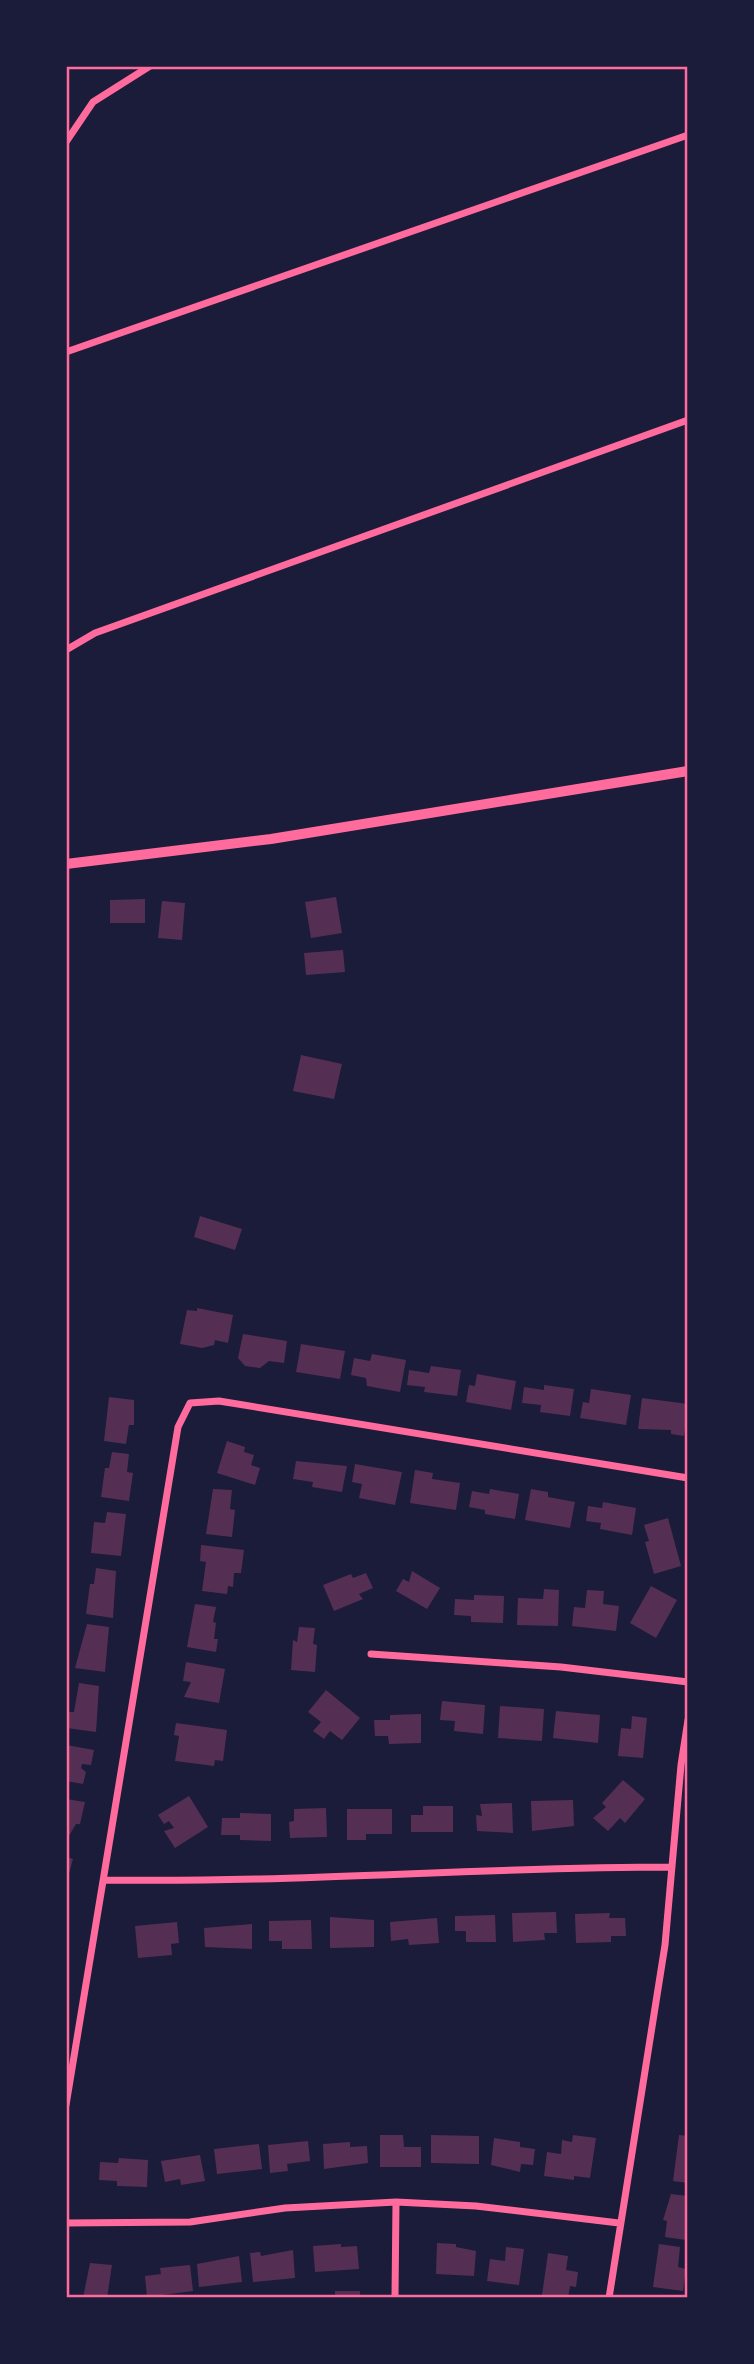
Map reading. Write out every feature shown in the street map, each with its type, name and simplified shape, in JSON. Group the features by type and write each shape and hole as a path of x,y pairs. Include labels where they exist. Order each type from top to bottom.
{"street":[{"path":"66,142 93,103 150,66"},
{"path":"66,352 688,135"},
{"path":"66,650 95,634 687,423"},
{"path":"66,864 271,839 688,771"},
{"path":"66,2105 106,1880 178,1427 190,1403 219,1401 688,1478"},
{"path":"371,1654 561,1667 688,1682"},
{"path":"609,2298 619,2223 653,2030 688,1720"},
{"path":"106,1880 208,1881 510,1868 672,1867"},
{"path":"66,2223 190,2222 285,2208 396,2202 476,2206 619,2223"},
{"path":"395,2298 396,2202"}],"building":[{"path":"336,897 342,933 311,938 305,902"},
{"path":"145,899 145,923 110,923 110,900"},
{"path":"162,901 185,903 182,940 158,938"},
{"path":"343,950 345,972 306,975 304,953"},
{"path":"301,1055 342,1064 334,1099 293,1091"},
{"path":"200,1216 242,1229 235,1250 194,1237"},
{"path":"197,1308 233,1315 228,1343 215,1340 214,1345 202,1348 180,1344 187,1310 197,1311"},
{"path":"243,1334 287,1341 284,1363 269,1361 260,1368 245,1366 238,1358"},
{"path":"301,1344 345,1351 340,1379 296,1372"},
{"path":"372,1354 406,1360 400,1392 367,1386 366,1378 351,1375 354,1358 370,1361"},
{"path":"431,1366 461,1370 457,1396 424,1392 425,1387 407,1385 409,1370 429,1373"},
{"path":"477,1374 516,1381 511,1410 466,1402 469,1385 475,1386"},
{"path":"544,1385 574,1389 570,1416 540,1412 541,1405 522,1403 524,1387 544,1390"},
{"path":"591,1389 631,1395 626,1425 580,1418 583,1402 589,1403"},
{"path":"109,1397 134,1400 134,1425 129,1425 126,1444 104,1441"},
{"path":"642,1398 688,1404 684,1436 671,1434 671,1430 638,1429"},
{"path":"227,1441 245,1447 244,1452 254,1455 251,1465 260,1468 255,1485 217,1473"},
{"path":"112,1452 129,1454 127,1472 133,1473 129,1501 101,1497 105,1468 109,1468"},
{"path":"296,1461 347,1466 342,1492 312,1487 313,1482 293,1479"},
{"path":"355,1464 402,1472 395,1505 359,1498 362,1484 352,1482"},
{"path":"415,1470 433,1473 432,1479 460,1483 456,1510 410,1503"},
{"path":"213,1489 232,1490 230,1509 235,1510 232,1537 206,1534"},
{"path":"490,1489 519,1494 515,1519 485,1514 485,1510 469,1507 472,1491 489,1494"},
{"path":"531,1489 548,1492 548,1497 575,1502 570,1528 525,1520"},
{"path":"603,1502 636,1508 632,1535 600,1529 601,1523 586,1521 588,1506 602,1508"},
{"path":"107,1512 126,1514 121,1556 91,1553 94,1522 105,1523"},
{"path":"668,1518 681,1566 654,1574 645,1542 649,1541 644,1525"},
{"path":"201,1545 244,1550 241,1573 234,1573 233,1587 228,1586 227,1594 202,1591 206,1562 200,1561"},
{"path":"96,1568 116,1571 113,1618 86,1614 90,1584 94,1584"},
{"path":"412,1571 440,1588 427,1609 396,1591 403,1579 409,1582"},
{"path":"366,1573 373,1588 359,1594 363,1599 334,1611 323,1585 351,1574 353,1578"},
{"path":"651,1586 677,1600 656,1638 630,1623"},
{"path":"544,1589 559,1590 558,1626 517,1625 518,1598 543,1599"},
{"path":"587,1590 604,1591 603,1604 619,1606 616,1631 572,1626 574,1607 585,1608"},
{"path":"474,1595 504,1596 503,1623 471,1622 471,1616 454,1615 455,1599 474,1600"},
{"path":"195,1604 216,1607 213,1622 216,1623 214,1639 218,1639 216,1652 187,1647"},
{"path":"87,1624 109,1627 105,1672 75,1668"},
{"path":"299,1627 315,1628 315,1672 291,1670 293,1640 297,1642"},
{"path":"186,1662 225,1669 219,1703 184,1697 191,1682 183,1681"},
{"path":"79,1683 99,1686 96,1732 67,1728 69,1712 74,1712"},
{"path":"326,1690 360,1718 342,1740 330,1731 324,1739 313,1731 321,1722 308,1712"},
{"path":"442,1701 485,1705 483,1734 454,1731 455,1721 440,1720"},
{"path":"500,1706 544,1709 542,1741 498,1738"},
{"path":"556,1711 600,1715 598,1743 553,1738"},
{"path":"421,1714 421,1743 389,1744 388,1736 375,1736 374,1720 390,1720 390,1715"},
{"path":"632,1716 647,1718 643,1758 618,1756 621,1728 631,1729"},
{"path":"176,1723 227,1730 223,1761 215,1760 214,1766 175,1761 179,1736 174,1735"},
{"path":"66,1745 94,1750 91,1765 82,1764 81,1768 86,1772 83,1784 66,1781"},
{"path":"623,1780 645,1799 625,1823 620,1818 608,1831 593,1818 606,1807 602,1803"},
{"path":"189,1796 208,1827 175,1848 164,1831 174,1828 169,1821 164,1824 158,1815"},
{"path":"66,1799 85,1802 80,1824 76,1824 66,1841"},
{"path":"573,1800 574,1826 532,1831 531,1801"},
{"path":"512,1803 513,1833 477,1831 476,1815 482,1816 480,1804"},
{"path":"423,1806 453,1806 453,1832 411,1832 411,1815 423,1815"},
{"path":"326,1808 327,1837 290,1838 289,1822 294,1821 294,1809"},
{"path":"347,1809 392,1809 392,1834 366,1834 366,1840 347,1840"},
{"path":"240,1813 271,1814 271,1841 240,1840 240,1835 221,1835 222,1818 240,1818"},
{"path":"66,1857 73,1859 67,1881 66,1881"},
{"path":"556,1912 557,1933 544,1933 545,1940 513,1942 512,1913"},
{"path":"610,1913 609,1918 625,1918 626,1936 611,1936 611,1942 576,1943 575,1914"},
{"path":"495,1915 496,1942 466,1942 466,1931 455,1931 455,1916"},
{"path":"330,1917 374,1920 374,1947 330,1948"},
{"path":"437,1918 439,1943 409,1945 408,1939 391,1941 390,1922"},
{"path":"311,1920 312,1949 282,1949 282,1941 269,1941 269,1921"},
{"path":"177,1922 179,1943 171,1944 172,1955 138,1958 135,1926"},
{"path":"252,1924 252,1949 205,1947 204,1928"},
{"path":"380,2135 403,2135 404,2147 421,2147 421,2167 380,2167"},
{"path":"431,2135 479,2136 479,2164 431,2163"},
{"path":"573,2135 596,2138 590,2178 574,2176 574,2180 544,2176 547,2152 561,2154 562,2140 572,2142"},
{"path":"679,2135 688,2136 688,2183 673,2181"},
{"path":"494,2138 520,2142 520,2147 535,2149 533,2165 521,2164 520,2172 491,2165"},
{"path":"308,2141 310,2161 287,2164 288,2171 270,2173 268,2145"},
{"path":"350,2142 350,2147 367,2146 368,2163 324,2169 323,2144"},
{"path":"259,2144 262,2169 217,2174 214,2149"},
{"path":"200,2155 205,2181 181,2185 180,2179 165,2182 161,2161"},
{"path":"119,2158 148,2160 147,2187 117,2186 117,2181 99,2180 100,2162 118,2163"},
{"path":"671,2194 688,2196 686,2240 665,2237 667,2221 663,2220"},
{"path":"437,2243 456,2244 456,2247 476,2251 474,2276 436,2274"},
{"path":"341,2244 341,2247 357,2246 359,2269 315,2272 313,2246"},
{"path":"659,2244 680,2247 678,2267 686,2269 683,2291 653,2287"},
{"path":"506,2247 524,2249 519,2285 487,2281 490,2259 505,2261"},
{"path":"293,2250 295,2278 253,2282 250,2253 260,2252 261,2256"},
{"path":"548,2253 568,2256 566,2270 578,2272 576,2287 570,2286 568,2298 542,2295"},
{"path":"239,2256 242,2282 199,2287 197,2264"},
{"path":"90,2263 112,2265 107,2298 83,2298"},
{"path":"190,2265 193,2291 147,2297 145,2276 161,2274 160,2268"},
{"path":"335,2291 360,2291 360,2298 335,2298"}]}
